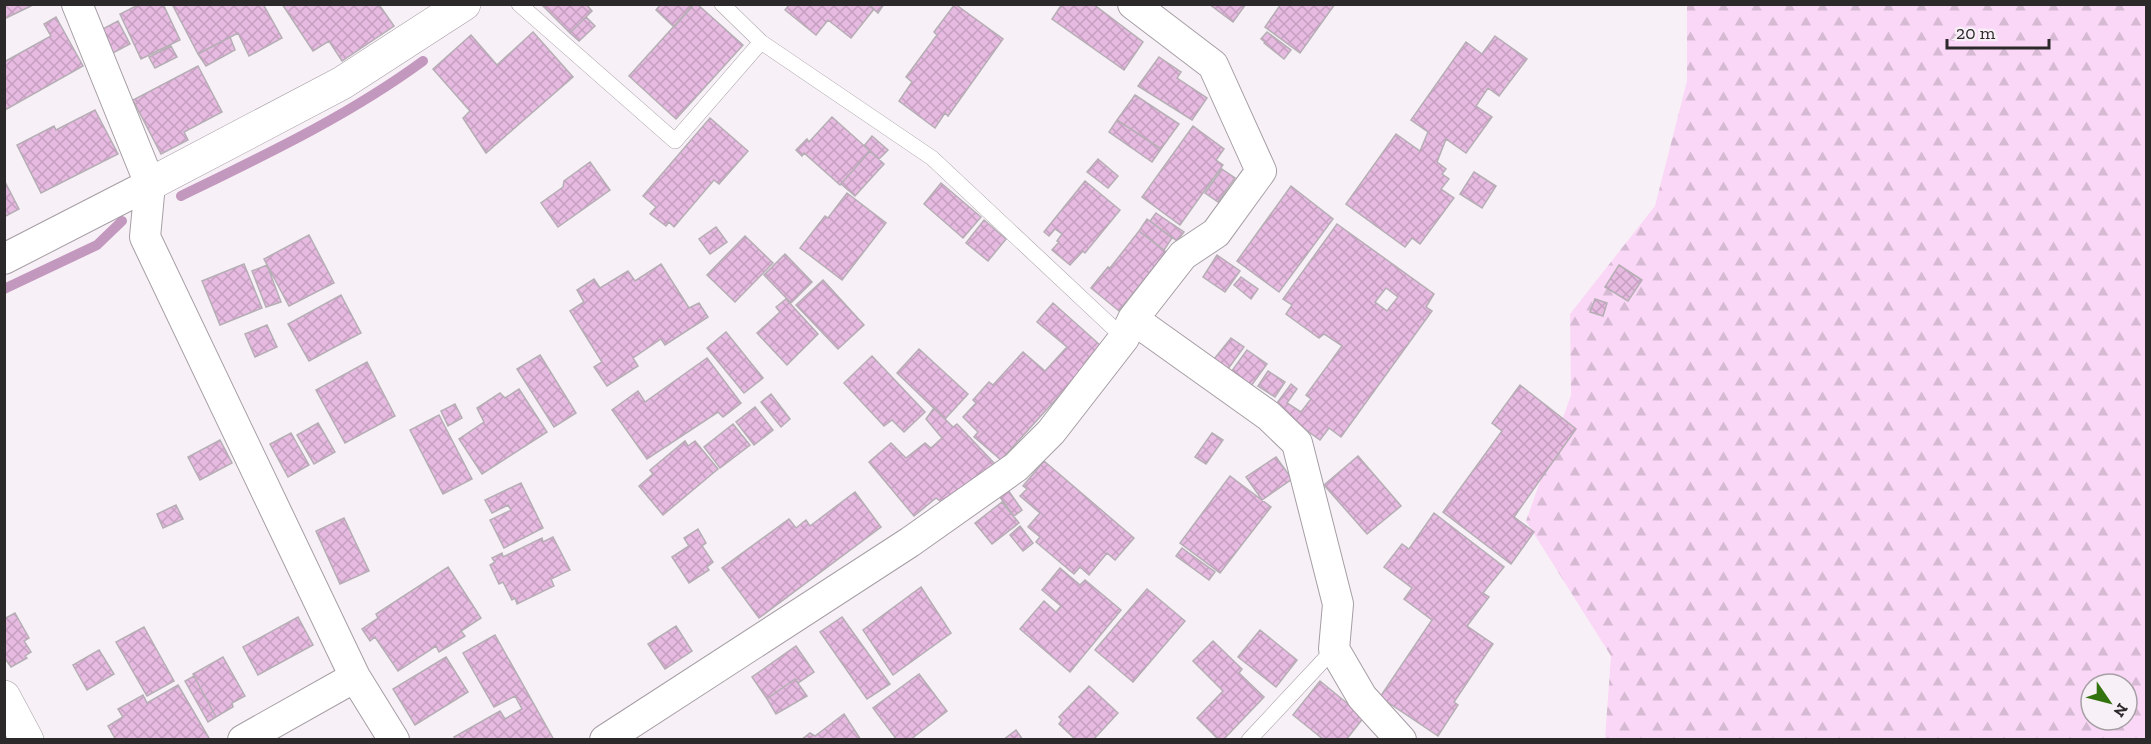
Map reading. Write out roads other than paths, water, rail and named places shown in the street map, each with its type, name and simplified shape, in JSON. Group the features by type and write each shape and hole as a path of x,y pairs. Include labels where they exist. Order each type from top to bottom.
{"street":[{"path":"77,4 150,184 146,237 355,677 394,740"},
{"path":"4,260 342,83 464,4"},
{"path":"604,740 910,542 1016,467 1051,432 1183,255 1216,233 1261,171 1213,65 1133,4"},
{"path":"1128,329 1269,416 1297,443 1338,604 1334,649 1362,697 1401,740"},
{"path":"243,740 355,677"},
{"path":"4,697 27,740"}],"lane":[{"path":"519,4 675,141 760,42"},
{"path":"722,4 760,42 932,158 1128,329"},
{"path":"1248,740 1334,649"}],"waterway":[{"path":"181,196 336,117 423,61"},
{"path":"4,289 97,245 122,221"}]}
